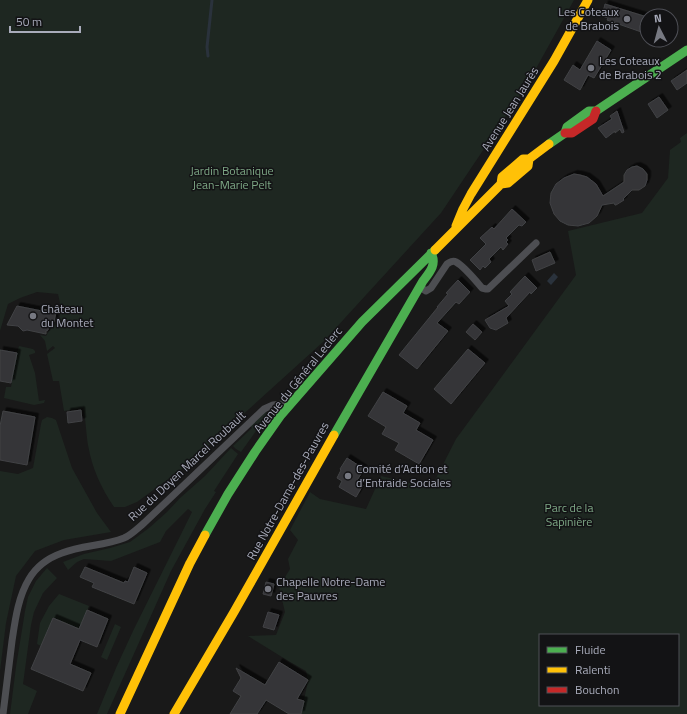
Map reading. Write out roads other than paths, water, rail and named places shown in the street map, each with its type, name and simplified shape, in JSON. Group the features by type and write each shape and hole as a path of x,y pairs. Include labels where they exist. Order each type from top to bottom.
{"main road":[{"name":"Avenue Jean Jaurès","path":"453,232 471,194 558,54 588,0"},
{"name":"Avenue du Général Leclerc","path":"120,714 190,562 228,494 281,415 362,322 501,184 508,183 528,166 529,159 565,132 572,133 593,119 596,112 687,50"},
{"name":"Rue Notre-Dame-des-Pauvres","path":"174,714 234,612 333,436 430,272 434,262 434,257 431,253"}],"street":[{"path":"422,262 422,284 426,291 431,288 447,264 454,261 460,265 482,288 486,289 536,243"},
{"name":"Rue du Doyen Marcel Roubault","path":"3,714 16,618 24,588 29,578 37,568 49,559 61,553 85,546 107,543 125,537 144,523 264,408 273,405 292,403"}],"waterway":[{"path":"208,56 207,47 212,0"}],"place":[{"name":"Les Coteaux de Brabois","path":"627,19"},
{"name":"Les Coteaux de Brabois 2","path":"591,68"},
{"name":"Château du Montet","path":"33,316"},
{"name":"Comité d’Action et d’Entraide Sociales","path":"348,476"},
{"name":"Chapelle Notre-Dame des Pauvres","path":"268,589"}],"park label":[{"name":"Jardin Botanique Jean-Marie Pelt","path":"232,178"},
{"name":"Parc de la Sapinière","path":"569,515"}]}
